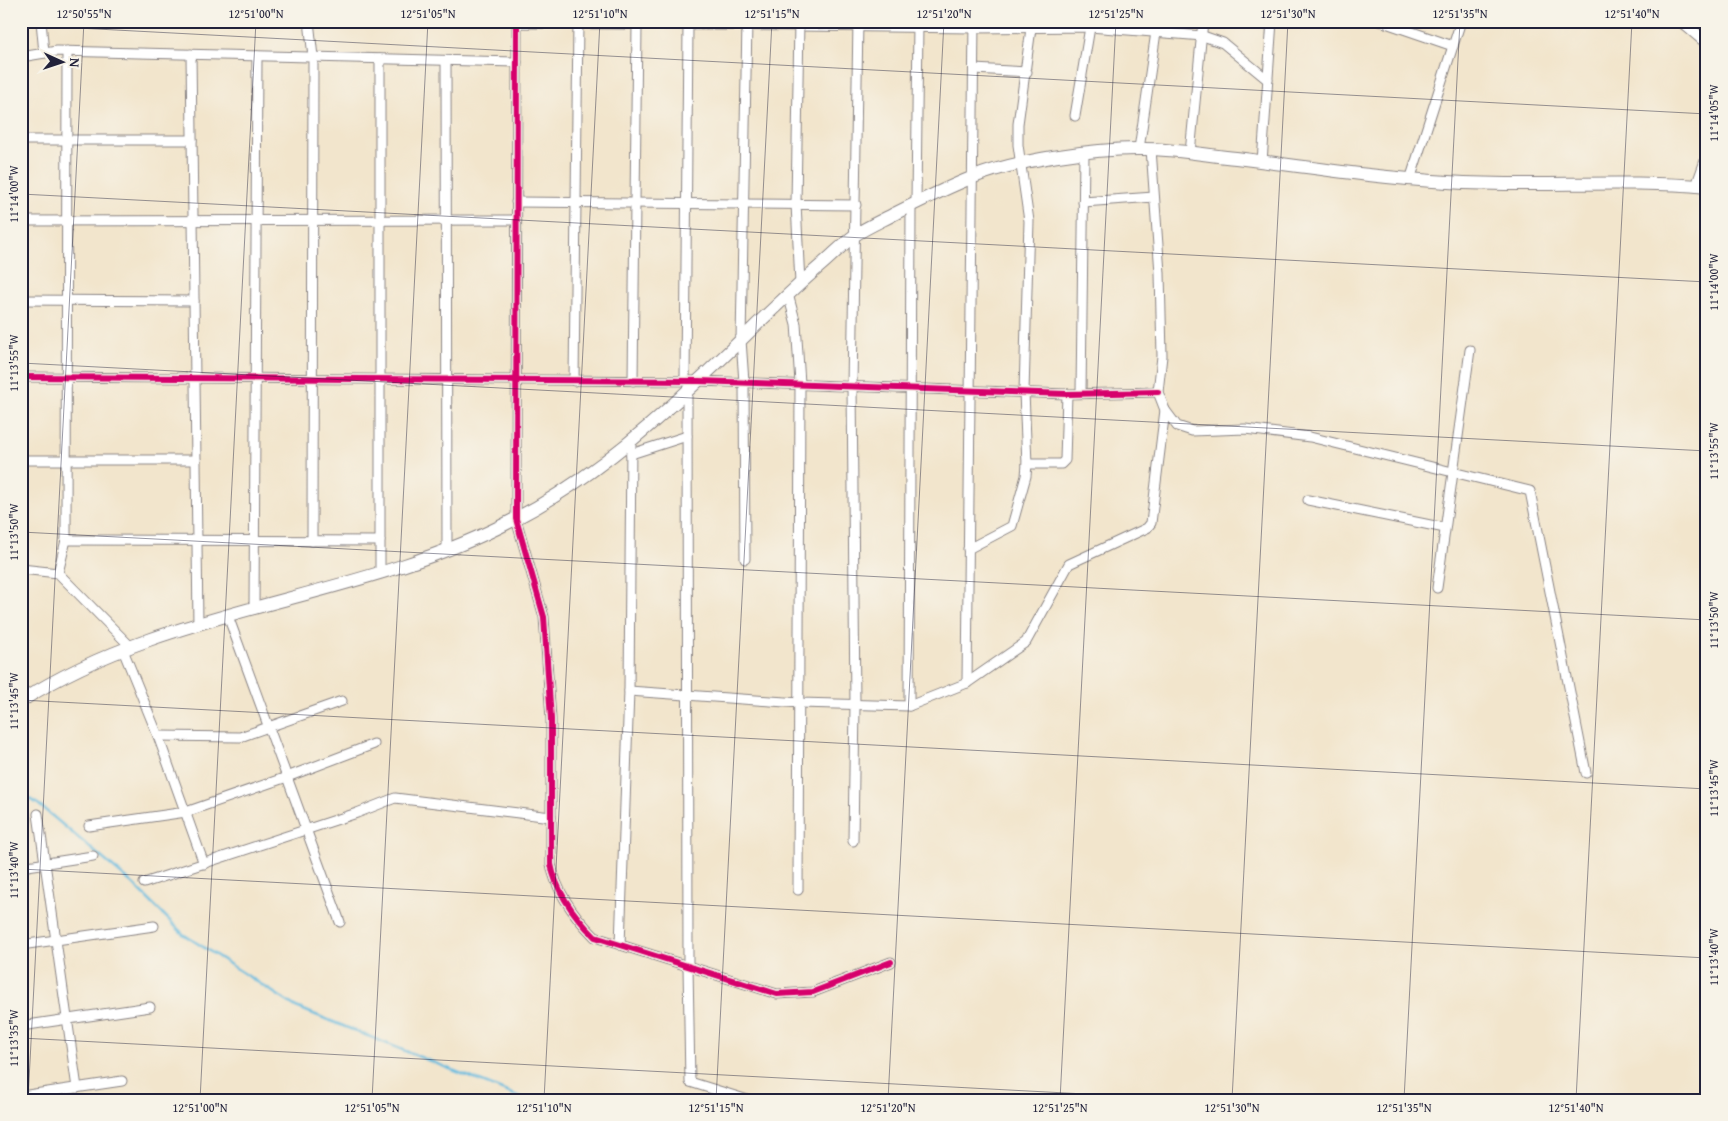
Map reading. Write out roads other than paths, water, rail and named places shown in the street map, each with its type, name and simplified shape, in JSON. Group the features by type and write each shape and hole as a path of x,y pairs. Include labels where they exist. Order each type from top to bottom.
{"main road":[{"path":"1682,21 1707,43"},
{"path":"21,700 89,663 127,648 447,550 516,519 575,482 631,441 686,387 699,381 788,294 856,234 974,176 1021,164 1084,154 1145,149 1410,180 1519,185 1633,183 1701,187"}],"street":[{"path":"41,21 44,53"},
{"path":"308,21 313,58 312,541"},
{"path":"1190,153 1203,21"},
{"path":"1262,162 1272,21"},
{"path":"1380,21 1453,46"},
{"path":"1410,180 1461,21"},
{"path":"891,962 813,992 777,994 595,937 578,921 554,879 551,864 551,719 544,617 516,519 517,62 515,22 637,25 746,23 1032,24 1156,32 1203,36 1223,43 1268,80"},
{"path":"574,381 578,23"},
{"path":"745,559 744,382 740,340 746,23"},
{"path":"799,24 796,204 800,283"},
{"path":"853,841 855,705 852,386 858,24"},
{"path":"909,706 911,389 918,24"},
{"path":"968,549 1012,526 1026,476 1024,392 1028,221 1018,124 1027,72 1032,24"},
{"path":"633,381 637,25"},
{"path":"688,25 686,387 690,1082 748,1100"},
{"path":"967,683 969,390 974,176 974,25"},
{"path":"1076,116 1090,27"},
{"path":"1156,32 1145,149 1154,197 1162,356 1158,392 1165,410 1177,426 1192,431 1245,429 1310,437 1455,471 1530,491 1586,773"},
{"path":"58,573 66,540 67,52"},
{"path":"21,57 67,52 517,62"},
{"path":"191,54 198,625"},
{"path":"254,609 257,56"},
{"path":"380,59 380,572"},
{"path":"446,61 447,550"},
{"path":"974,69 1027,72"},
{"path":"21,140 192,140"},
{"path":"1081,393 1084,154"},
{"path":"1701,187 1707,154"},
{"path":"1083,202 1154,197"},
{"path":"516,202 856,205"},
{"path":"21,221 516,220"},
{"path":"788,294 796,324 800,383 798,890"},
{"path":"21,300 194,301"},
{"path":"1437,588 1455,471 1470,350"},
{"path":"21,377 633,381 686,387"},
{"path":"699,381 800,383 1067,394 1158,392"},
{"path":"1027,464 1061,464 1065,460 1067,394"},
{"path":"629,691 687,693 800,703 909,706 967,683 1026,642 1070,564 1147,528 1151,523 1165,410"},
{"path":"631,454 687,436"},
{"path":"620,945 629,691 631,441"},
{"path":"21,460 196,460"},
{"path":"1308,500 1445,528"},
{"path":"66,540 380,541"},
{"path":"21,569 58,573 127,648 204,864"},
{"path":"228,616 340,922"},
{"path":"158,736 240,737 342,701"},
{"path":"89,826 186,812 287,778 374,744"},
{"path":"144,883 306,830 395,798 551,817"},
{"path":"38,814 78,1088"},
{"path":"21,867 93,856"},
{"path":"21,946 154,926"},
{"path":"21,1026 150,1007"},
{"path":"21,1096 122,1082"}],"waterway":[{"path":"21,794 38,804 133,884 183,934 296,1007 527,1100"}]}
